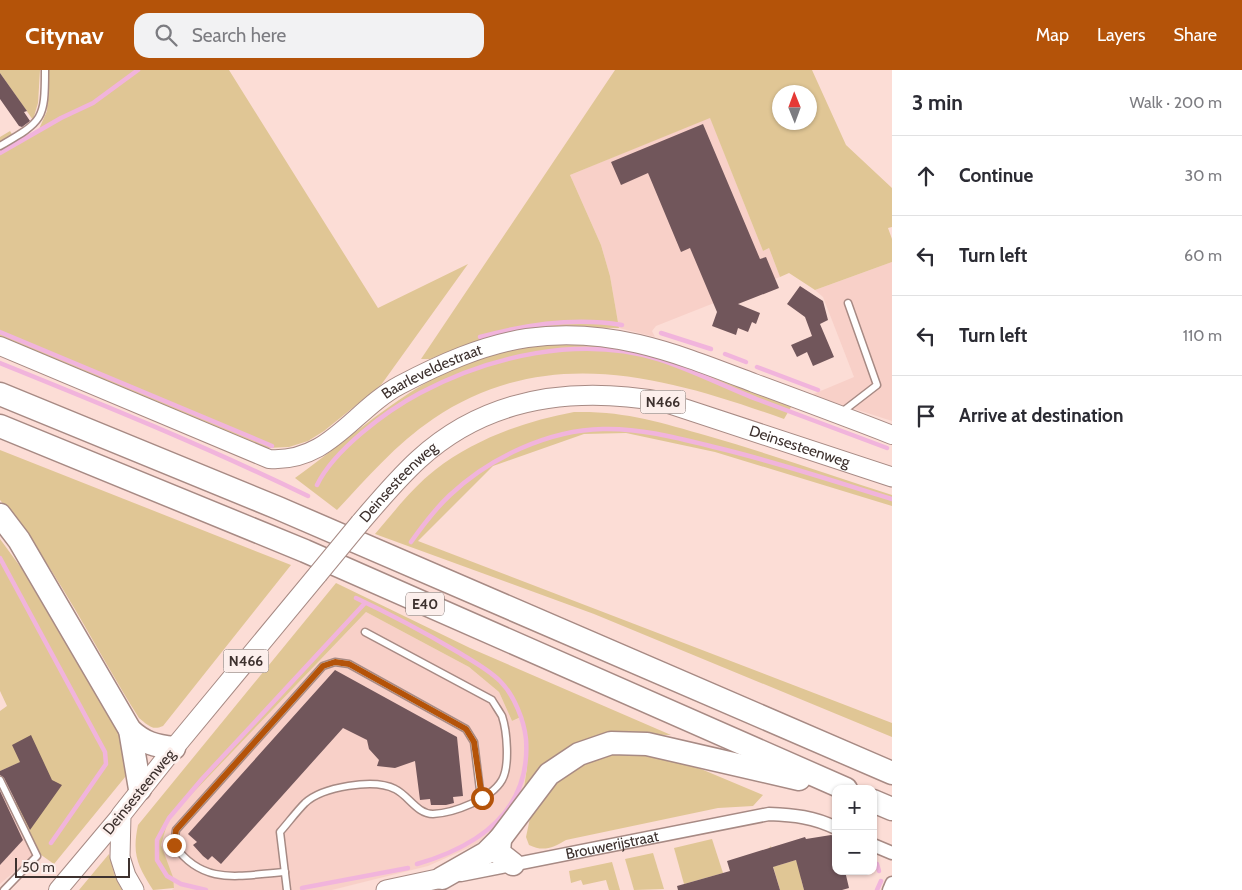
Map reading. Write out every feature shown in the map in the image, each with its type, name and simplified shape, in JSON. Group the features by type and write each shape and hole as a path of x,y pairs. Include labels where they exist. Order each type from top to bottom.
{"highway":[{"name":"E40","path":"0,394 278,508 892,773"},
{"name":"E40","path":"0,426 305,551 837,785"},
{"path":"0,515 19,540 130,730 141,741 156,746 174,748"},
{"path":"130,730 140,789"},
{"path":"442,878 486,853 500,839 549,774 579,754 611,743 647,744 832,788"},
{"path":"877,803 892,809"},
{"path":"500,839 499,853 513,864"}],"main road":[{"name":"Deinsesteenweg","path":"121,815 140,789 318,574 411,467 452,434 479,418 510,407 542,399 577,394 634,397 664,402 892,477"},
{"path":"121,815 120,857 126,876 134,890"},
{"name":"Brouwerijstraat","path":"386,890 442,878"}],"street":[{"name":"Baarleveldestraat","path":"0,346 269,460 286,460 306,455 328,442 387,392 432,368 495,345 528,338 604,336 666,349 892,435"},
{"name":"Brouwerijstraat","path":"442,878 770,814 796,815 820,820 832,826"},
{"name":"Deinsesteenweg","path":"58,890 121,815"},
{"path":"877,847 892,853"},
{"path":"889,890 892,882"}],"lane":[{"path":"0,146 37,122 42,112 45,70"},
{"path":"839,415 877,385 848,302"},
{"path":"287,890 280,832 305,803 315,797 350,786 368,783 395,789 415,806 430,814 459,810 482,798 502,780 507,766 502,716 492,700 365,632"},
{"path":"285,872 225,876 203,872 185,860 174,845 176,830 323,666 335,662 349,664 466,729 474,742 482,798"},
{"path":"0,780 38,856 4,890"}],"shaded area":[{"path":"0,70 40,70 38,103 33,120 0,73"},
{"path":"49,70 229,70 378,308 468,264 381,385 324,431 308,441 289,447 267,448 234,437 0,339 0,137 10,131 17,142 39,129 47,111"},
{"path":"615,70 812,70 846,145 892,188 892,227 888,228 892,239 892,262 815,290 789,273 780,277 769,248 763,251 710,118 570,175 601,245 610,276 619,328 555,327 519,331 476,341 430,359 421,359"},
{"path":"710,117 763,251 769,248 780,277 656,326 652,331 655,337 619,328 610,276 601,245 570,175"},
{"path":"892,262 892,421 811,395 854,377 823,297 815,290"},
{"path":"579,343 619,346 662,355 791,407 784,419 695,390 651,380 607,374 563,374 519,381 476,395 433,419 394,450 337,510 295,478 410,393 460,365 488,355 510,350 533,346"},
{"path":"574,412 626,415 708,436 892,495 892,506 715,452 626,433 584,434 493,466 418,541 892,723 892,737 594,614 375,534 419,484 450,459 484,440 519,426"},
{"path":"0,450 291,565 163,726 153,728 139,718 39,552 0,500"},
{"path":"0,539 22,569 125,745 130,771 54,864 37,852 14,803 22,799 21,762 0,771 0,711 7,706 0,691"},
{"path":"336,583 470,648 671,735 619,734 523,795 527,767 523,716 512,721 499,692 469,667 366,612 169,818 161,845 173,877 174,888 153,890 137,859 136,835 138,825"},
{"path":"366,612 469,667 499,692 512,721 524,716 527,767 523,795 500,825 475,845 428,866 332,890 172,890 174,888 161,845 169,818"},
{"path":"601,754 653,755 701,769 763,795 753,806 718,808 566,840 543,849 529,845 526,837 530,818 558,776"},
{"path":"0,773 37,852 0,884"},
{"path":"712,839 723,873 684,884 674,848"},
{"path":"771,846 776,866 796,860 806,877 801,879 804,890 780,890 768,849"},
{"path":"653,853 664,889 634,890 625,859"},
{"path":"109,854 115,877 122,890 79,890"},
{"path":"612,862 620,890 609,890 606,880 583,885 581,880 571,883 569,871"}],"building":[{"path":"0,73 27,111 24,112 30,121 22,127 19,126 0,99"},
{"path":"703,124 760,259 766,257 779,288 738,304 760,313 756,324 752,322 748,332 738,328 736,335 712,326 717,312 690,248 681,252 648,173 621,185 611,162"},
{"path":"800,286 823,301 828,320 820,324 834,357 813,366 807,352 797,357 791,345 812,336 805,317 787,304"},
{"path":"335,670 457,737 463,796 453,797 454,803 446,805 431,805 430,799 420,800 415,761 395,768 377,766 379,760 369,749 367,740 343,728 221,864 212,856 208,860 193,845 197,842 188,834"},
{"path":"31,735 52,780 62,785 30,830 4,778 0,775 0,771 20,762 12,745"},
{"path":"0,791 23,840 0,865"},
{"path":"832,835 832,875 846,875 849,888 842,890 804,890 796,860 773,867 780,890 678,890 677,886 730,871 727,861 805,837 806,839"}],"waterway":[{"path":"0,153 61,118 93,103 138,70"},
{"path":"480,337 533,325 551,323 586,322 622,325"},
{"path":"0,332 272,446"},
{"path":"661,333 711,349"},
{"path":"317,485 335,458 348,445 392,410 420,393 447,380 506,360 536,353 567,349 598,349 628,352 658,359 759,400 887,448"},
{"path":"725,354 746,362"},
{"path":"0,363 194,443 308,496"},
{"path":"757,367 818,390"},
{"path":"411,542 429,517 445,500 483,469 501,458 520,448 561,435 603,429 645,432 673,437 759,459 892,499"},
{"path":"0,558 105,752 106,764 51,843"},
{"path":"356,598 432,637 490,673 510,693 518,708 525,732 525,764 520,786 510,805 497,822 480,836 461,847 417,864"},
{"path":"206,890 181,884 167,876 157,860 157,840 169,818 202,779 365,603"},
{"path":"877,864 879,871"},
{"path":"302,888 408,868"},
{"path":"877,890 881,881"}],"route":[{"path":"174,845 176,830 323,666 335,662 349,664 466,729 474,742 482,798"}]}
